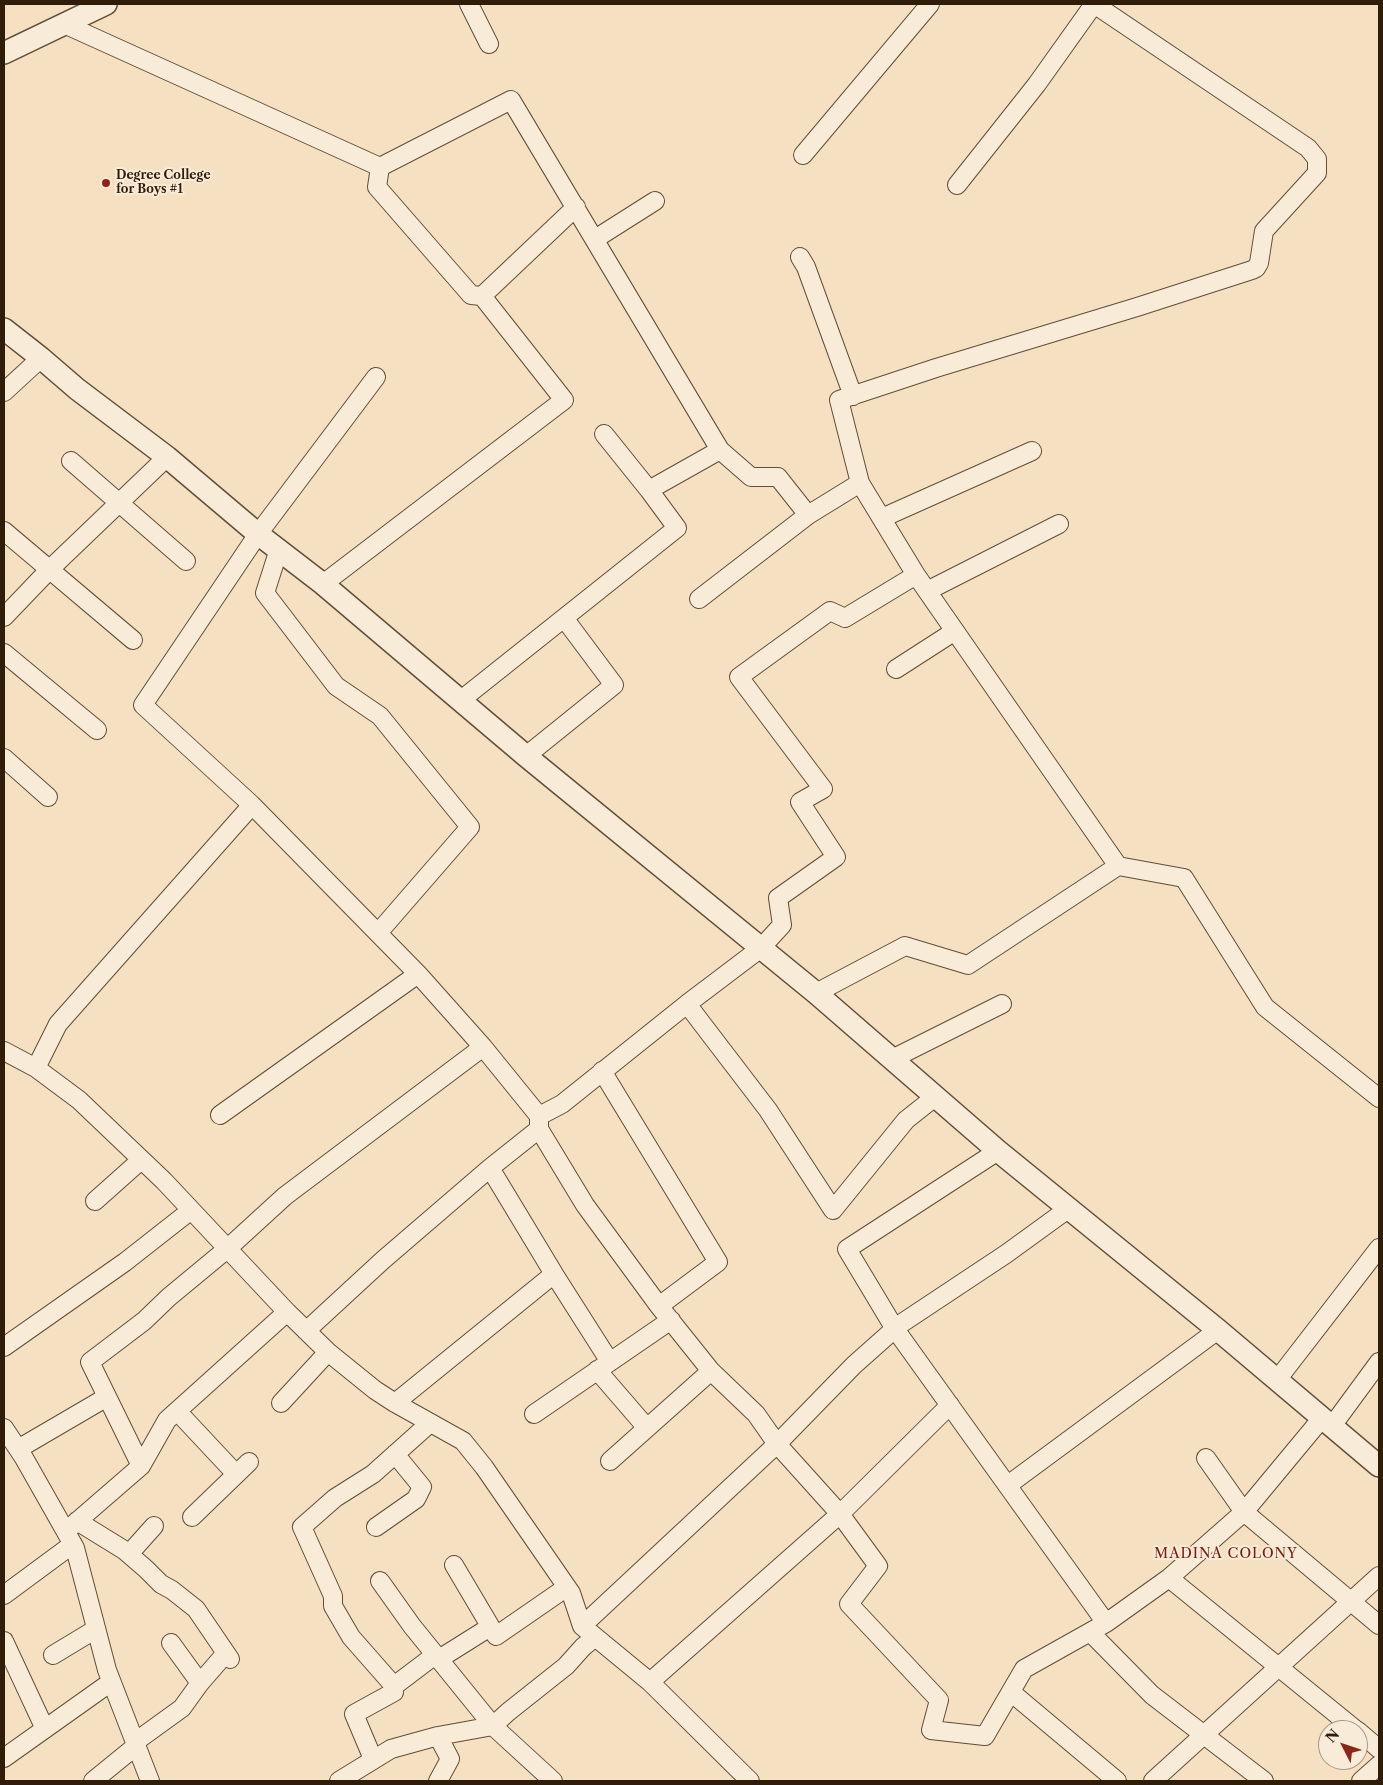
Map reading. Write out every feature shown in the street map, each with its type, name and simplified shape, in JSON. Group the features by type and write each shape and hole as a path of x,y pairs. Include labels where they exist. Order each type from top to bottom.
{"street":[{"path":"4,53 106,4"},
{"path":"469,4 489,44"},
{"path":"803,155 930,4"},
{"path":"957,184 1037,84 1094,4 1308,148 1317,159 1317,173 1264,231 1259,263 1256,268 839,400 860,483 927,592 1118,866"},
{"path":"64,24 380,167"},
{"path":"380,167 511,100 720,450 751,477 778,477 808,515"},
{"path":"323,584 564,400 482,296 471,295 377,187 380,167"},
{"path":"595,239 656,201"},
{"path":"482,296 576,207"},
{"path":"800,257 806,267 853,396"},
{"path":"4,330 41,358 77,390 167,457 258,534 323,584 526,756 816,993 998,1151 1218,1330 1379,1466"},
{"path":"4,392 41,358"},
{"path":"376,377 258,534 143,705 252,805 418,974 483,1047 539,1122 585,1205 659,1306 712,1371 756,1414 777,1444 840,1514 878,1566 849,1604 939,1700 931,1730 986,1736 1024,1669 1106,1623 1169,1578 1244,1512 1379,1362"},
{"path":"461,700 677,528 604,434"},
{"path":"649,490 720,450"},
{"path":"882,518 1032,451"},
{"path":"4,617 50,569 167,457"},
{"path":"71,461 118,504 186,561"},
{"path":"699,599 808,515 860,483"},
{"path":"927,592 1059,524"},
{"path":"4,531 133,640"},
{"path":"279,549 265,593 336,686 380,716 470,827 378,933"},
{"path":"306,1331 383,1260 490,1168 539,1122 602,1070 761,948 782,925 778,898 836,857 800,802 823,789 739,677 830,611 845,618 916,575"},
{"path":"526,756 614,685 564,618"},
{"path":"896,669 955,631"},
{"path":"4,653 97,730"},
{"path":"4,758 48,797"},
{"path":"36,1068 58,1024 252,805"},
{"path":"816,993 905,946 968,965 1118,866 1184,878 1266,1008 1379,1098"},
{"path":"220,1115 418,974"},
{"path":"687,1004 768,1110 833,1210 906,1120 934,1097"},
{"path":"892,1059 1002,1004"},
{"path":"141,1466 90,1362 144,1321 169,1296 227,1249 285,1196 483,1047"},
{"path":"4,1051 36,1068 79,1100 141,1160 328,1352 375,1390 464,1441 571,1593 582,1626 650,1682 746,1780"},
{"path":"602,1070 718,1262 659,1306"},
{"path":"998,1151 846,1249 895,1329 1106,1623"},
{"path":"95,1201 141,1160"},
{"path":"490,1168 554,1274 603,1366 647,1428"},
{"path":"582,1626 777,1444 854,1365 895,1329 1006,1254 1068,1209"},
{"path":"4,1347 125,1262 190,1211"},
{"path":"1277,1380 1379,1248"},
{"path":"395,1403 554,1274"},
{"path":"4,1595 141,1466 167,1420 287,1312"},
{"path":"534,1414 671,1320"},
{"path":"1008,1485 1218,1330"},
{"path":"281,1403 328,1352"},
{"path":"610,1461 712,1371"},
{"path":"18,1449 107,1397"},
{"path":"650,1682 840,1514 950,1405"},
{"path":"177,1411 236,1474"},
{"path":"373,1760 354,1714 394,1692 394,1686 351,1638 333,1606 333,1596 302,1527 335,1498 373,1474 430,1423"},
{"path":"4,1428 72,1532 111,1682 150,1781"},
{"path":"376,1527 416,1499 422,1487 395,1454"},
{"path":"1206,1458 1244,1512 1379,1626"},
{"path":"192,1517 249,1462"},
{"path":"129,1554 154,1526"},
{"path":"72,1532 129,1554 161,1584 172,1590 196,1609 228,1656 200,1683 182,1708 135,1744 93,1781"},
{"path":"454,1565 496,1636 567,1587"},
{"path":"1153,1781 1280,1668 1379,1576"},
{"path":"1169,1578 1344,1720"},
{"path":"380,1581 437,1657 493,1726 542,1778"},
{"path":"394,1686 437,1657 490,1627"},
{"path":"53,1655 96,1629"},
{"path":"1090,1632 1152,1695 1264,1781"},
{"path":"339,1781 391,1749 438,1736 493,1726 566,1666 595,1637"},
{"path":"4,1640 45,1729"},
{"path":"171,1642 200,1683"},
{"path":"4,1758 111,1682"},
{"path":"1012,1693 1117,1781"},
{"path":"438,1736 450,1759 438,1781"},
{"path":"1368,1740 1379,1749"},
{"path":"1361,1781 1379,1765"}],"place":[{"name":"Degree College for Boys #1","path":"106,183"}],"district":[{"name":"MADINA COLONY","path":"1226,1554"}]}
